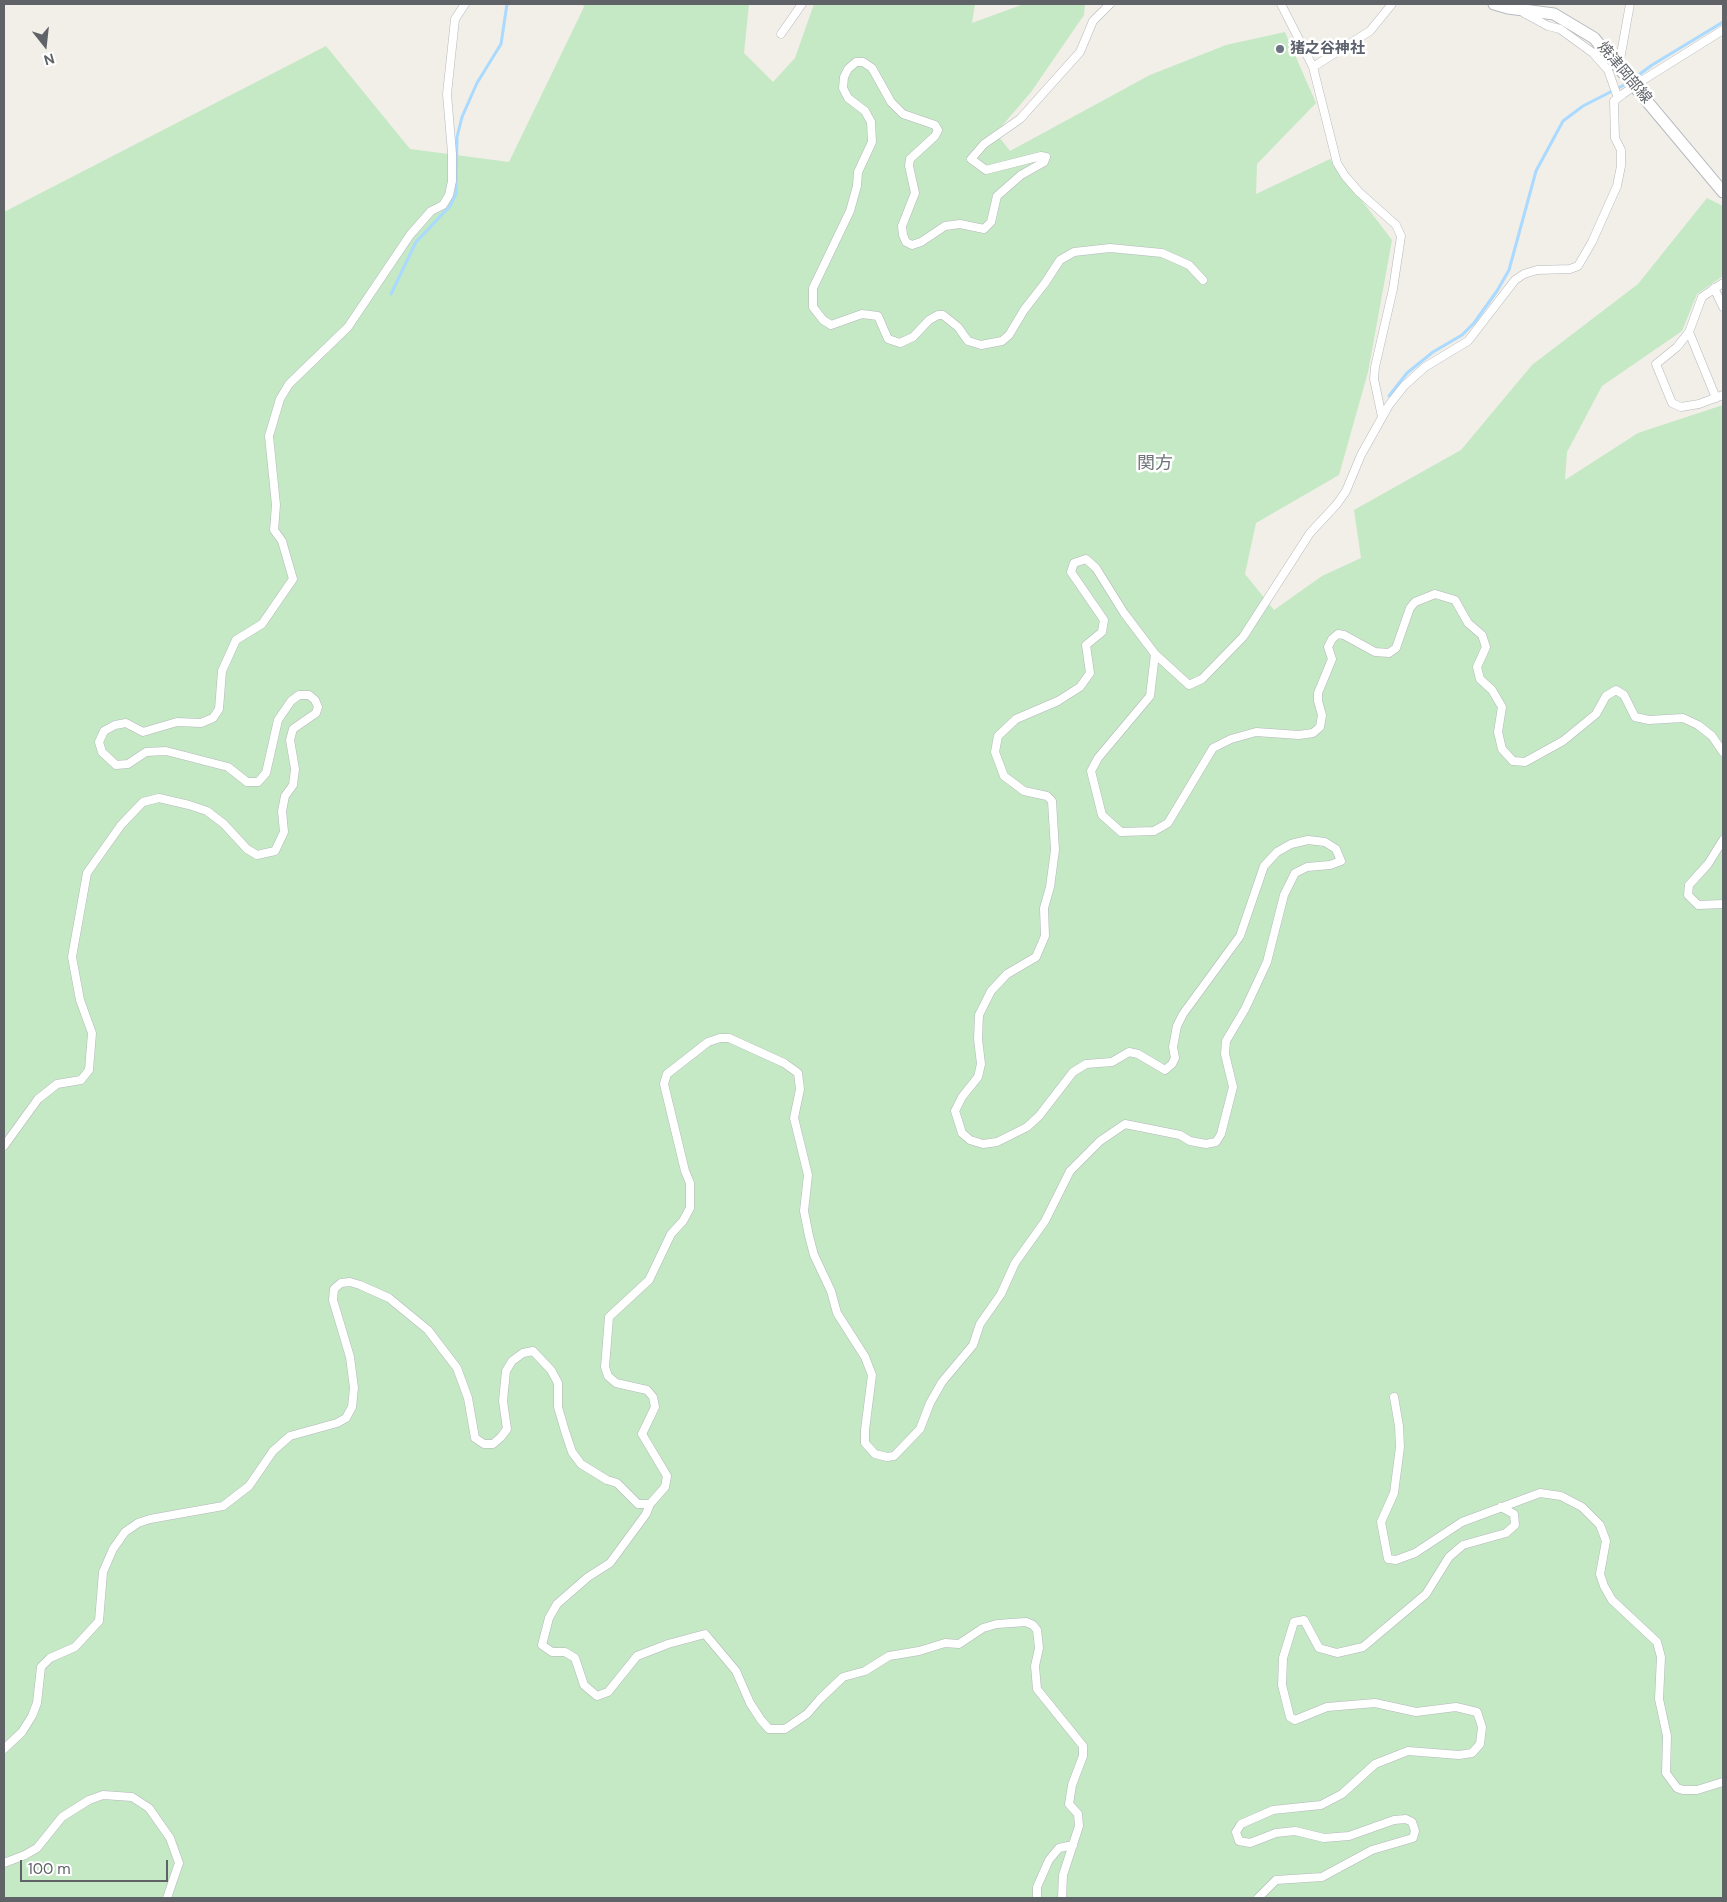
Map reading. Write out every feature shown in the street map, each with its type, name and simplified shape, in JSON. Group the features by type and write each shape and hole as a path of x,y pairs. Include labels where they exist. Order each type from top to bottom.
{"main road":[{"name":"焼津岡部線","path":"1494,4 1554,14 1594,38 1619,65 1723,192"}],"street":[{"path":"4,1146 38,1099 57,1084 81,1080 89,1070 92,1033 80,1000 72,956 87,873 120,825 144,802 159,798 189,804 206,811 224,824 247,849 256,855 275,851 284,832 282,811 285,796 293,786 295,770 290,740 294,729 316,713 318,707 316,700 309,695 299,696 291,700 278,720 266,773 258,782 247,782 228,767 166,751 146,752 128,764 116,765 102,752 99,742 104,731 114,725 126,723 142,732 177,722 202,723 213,718 219,709 222,671 236,640 262,624 293,579 282,541 274,530 276,505 269,436 280,399 289,384 348,327 414,229 431,211 443,205 449,195 452,181 452,153 447,94 455,19 465,4"},
{"path":"781,34 802,4"},
{"path":"1110,4 1093,21 1080,52 1020,119 984,144 970,158 986,170 1041,156 1046,157 1044,162 1014,180 997,196 991,222 984,229 960,224 945,226 921,242 912,245 906,242 902,226 915,193 909,166 910,159 935,136 938,130 935,125 903,114 891,102 872,68 864,62 856,62 848,69 844,77 843,88 848,98 865,111 871,122 872,142 858,172 857,186 850,211 813,288 813,307 822,320 831,325 862,314 871,313 878,316 888,339 900,343 913,337 933,317 938,315 944,316 958,326 968,341 986,344 1002,341 1009,335 1024,310 1060,260 1074,252 1110,248 1162,253 1189,265 1203,280"},
{"path":"1281,4 1313,67 1337,163 1359,192 1396,225 1401,236 1393,289 1375,367 1374,378 1382,418"},
{"path":"1313,67 1370,31 1392,4"},
{"path":"1619,65 1630,4"},
{"path":"1518,9 1548,26 1560,29 1593,53 1608,70 1620,96"},
{"path":"1062,1898 1063,1875 1079,1826 1078,1814 1069,1804 1072,1785 1083,1756 1083,1746 1037,1689 1035,1673 1039,1648 1037,1630 1030,1622 997,1624 983,1628 959,1644 946,1643 919,1651 889,1656 865,1671 843,1677 807,1714 785,1729 769,1729 760,1720 750,1703 736,1671 705,1634 637,1656 608,1692 597,1696 584,1685 575,1658 565,1652 552,1652 542,1645 549,1618 557,1604 588,1577 610,1563 646,1514 650,1504 665,1487 666,1476 642,1434 655,1407 653,1397 646,1390 616,1383 608,1376 605,1367 609,1317 649,1280 671,1234 683,1221 690,1208 690,1183 685,1171 664,1084 667,1074 708,1042 720,1038 729,1038 784,1063 798,1073 800,1089 794,1118 808,1175 804,1211 809,1236 814,1255 831,1291 837,1312 865,1357 872,1375 864,1430 865,1442 875,1454 887,1457 894,1456 920,1429 930,1403 942,1382 973,1345 980,1324 1000,1294 1015,1263 1045,1222 1070,1171 1086,1155 1111,1132 1125,1124 1180,1135 1190,1141 1206,1144 1216,1142 1233,1087 1225,1054 1226,1041 1245,1009 1267,962 1284,895 1295,873 1307,867 1330,865 1341,861 1336,849 1326,842 1308,840 1291,844 1277,852 1264,866 1240,936 1224,961 1191,1000 1183,1014 1177,1026 1173,1047 1176,1058 1165,1070 1138,1054 1129,1052 1112,1062 1086,1064 1074,1072 1039,1116 1027,1127 997,1142 983,1144 970,1140 962,1133 955,1111 962,1097 978,1077 981,1064 978,1039 979,1015 987,999 1007,974 1036,957 1045,936 1044,908 1050,887 1055,850 1052,801 1047,796 1024,791 1004,776 995,752 998,736 1016,719 1058,701 1080,687 1090,674 1086,645 1102,632 1104,620 1071,572 1074,563 1086,559 1096,568 1124,613 1155,654 1189,685 1202,679 1243,637 1310,533 1338,504 1346,491 1361,456 1399,392 1414,376 1468,341 1515,280 1524,274 1537,270 1570,269 1578,266 1592,242 1617,186 1621,166 1621,150 1615,138 1614,101 1643,80 1723,30"},
{"path":"1689,332 1720,396 1699,404 1681,407 1672,403 1656,364 1677,347 1689,332 1702,297 1723,283"},
{"path":"1714,288 1723,307"},
{"path":"1155,654 1150,696 1098,758 1091,771 1102,815 1121,832 1154,832 1168,822 1213,748 1231,739 1256,732 1299,736 1313,733 1320,727 1322,716 1318,693 1332,659 1328,647 1332,638 1338,634 1344,635 1375,652 1389,654 1396,648 1410,608 1415,602 1435,594 1455,600 1468,623 1482,635 1486,647 1477,667 1480,679 1492,690 1502,706 1498,732 1502,749 1513,761 1525,762 1563,741 1596,714 1606,696 1616,690 1624,695 1636,717 1649,720 1683,718 1698,725 1712,736 1723,752"},
{"path":"1723,840 1708,864 1689,885 1688,895 1698,905 1723,904"},
{"path":"4,1749 22,1732 32,1716 37,1703 41,1667 50,1658 75,1647 99,1621 103,1572 113,1549 125,1532 138,1523 150,1519 223,1506 249,1486 273,1450 290,1436 337,1423 346,1418 352,1407 354,1388 350,1357 333,1300 334,1289 341,1283 355,1283 389,1298 428,1330 457,1368 468,1398 475,1438 484,1444 493,1444 507,1429 503,1401 506,1371 512,1361 523,1353 533,1351 551,1370 558,1383 558,1406 565,1431 572,1452 581,1464 607,1480 617,1483 638,1504 650,1504"},
{"path":"1394,1397 1399,1426 1400,1447 1394,1493 1381,1522 1388,1559 1396,1560 1415,1553 1462,1522 1540,1493 1561,1496 1582,1507 1600,1525 1606,1541 1600,1574 1604,1586 1612,1600 1657,1642 1661,1657 1659,1699 1667,1736 1666,1773 1677,1788 1683,1790 1698,1790 1723,1782"},
{"path":"1258,1898 1276,1880 1322,1877 1372,1850 1413,1838 1415,1831 1412,1822 1406,1818 1394,1820 1349,1836 1324,1838 1295,1831 1276,1833 1250,1843 1239,1841 1236,1832 1241,1824 1273,1810 1321,1805 1342,1794 1375,1764 1408,1751 1459,1755 1472,1753 1480,1744 1482,1727 1477,1712 1456,1707 1416,1712 1375,1703 1327,1707 1295,1720 1290,1717 1282,1685 1283,1658 1294,1622 1304,1620 1318,1648 1336,1652 1363,1647 1426,1594 1449,1557 1463,1545 1506,1533 1515,1525 1514,1514 1501,1507"},
{"path":"4,1863 25,1855 36,1848 62,1817 89,1800 103,1795 132,1797 149,1808 170,1838 179,1864 167,1898"},
{"path":"1037,1898 1037,1887 1049,1860 1058,1848 1073,1845"}],"green space":[{"path":"583,4 749,4 744,53 773,82 795,58 814,4 975,4 972,23 1024,4 1085,4 1084,15 1031,92 996,133 1010,151 1150,75 1226,45 1285,32 1316,103 1257,164 1256,194 1330,159 1392,240 1368,372 1339,475 1256,523 1245,574 1274,610 1322,576 1361,558 1354,510 1461,450 1532,365 1638,284 1707,198 1723,206 1723,276 1697,294 1682,331 1602,386 1567,452 1565,480 1638,433 1723,405 1723,1898 4,1898 4,212 326,46 410,149 509,162 584,7"}],"waterway":[{"path":"391,294 416,242 450,206 456,194 457,137 462,117 477,83 501,44 507,4"},
{"path":"1633,79 1652,65 1723,22"},
{"path":"1389,396 1407,373 1433,352 1462,335 1474,323 1497,291 1509,270 1536,171 1563,121 1583,106 1628,83"}],"place":[{"name":"猪之谷神社","path":"1280,49"}],"district":[{"name":"関方","path":"1155,464"}]}
